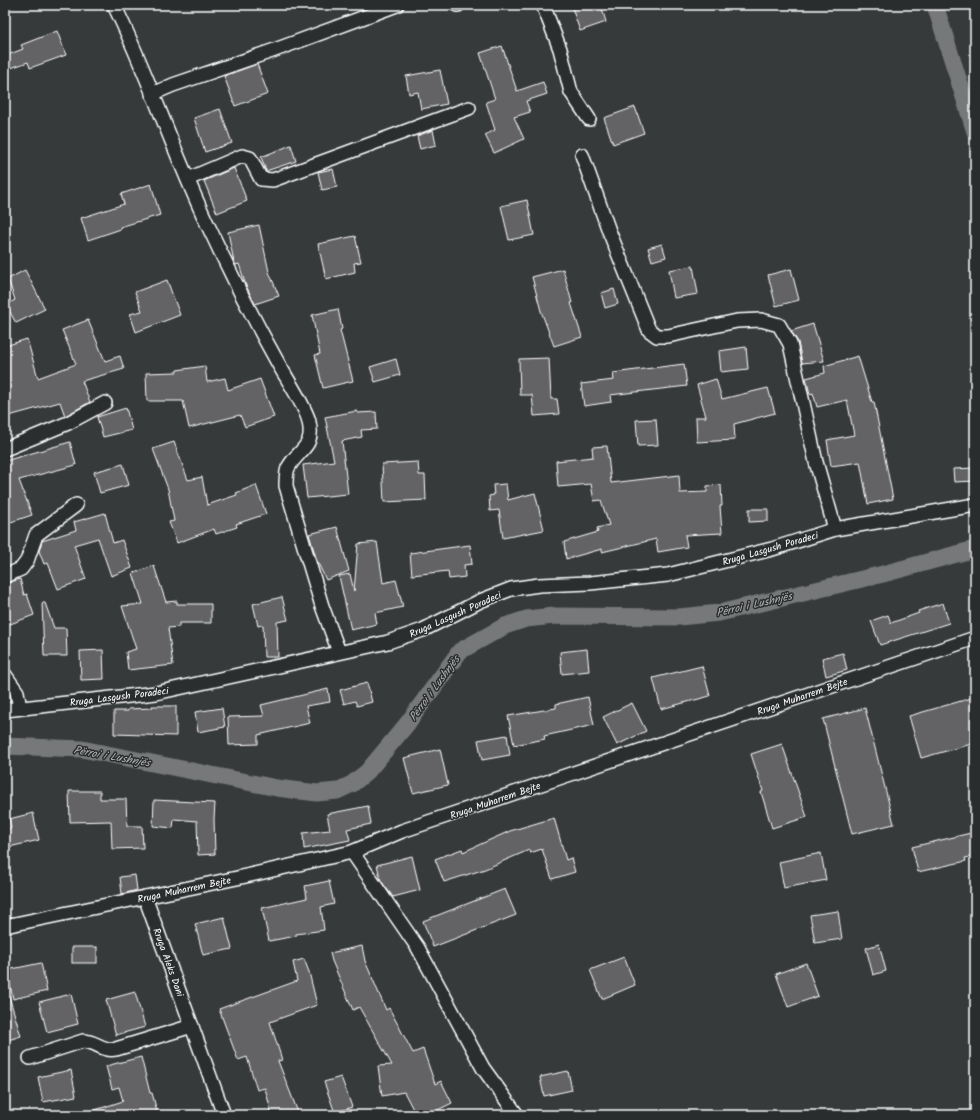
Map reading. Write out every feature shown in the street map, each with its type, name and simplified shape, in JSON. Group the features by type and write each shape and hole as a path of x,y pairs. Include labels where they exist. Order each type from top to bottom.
{"street":[{"path":"114,5 130,37 188,179 226,262 309,421 311,438 307,447 294,459 288,470 286,486 322,606 339,652"},
{"path":"152,94 173,85 272,51 397,5"},
{"path":"543,5 560,49 571,92 589,119"},
{"path":"188,179 242,156 250,158 261,179 274,180 469,108"},
{"path":"582,155 609,231 649,330 657,336 668,336 737,321 761,320 779,325 790,344 816,462 835,529"},
{"path":"5,450 68,423 105,403"},
{"path":"5,576 21,570 27,561 36,535 43,528 76,505"},
{"name":"Rruga Lasgush Poradeci","path":"5,710 156,693 406,636 423,630 480,601 511,589 539,585 590,583 668,575 772,549 835,529 975,505"},
{"name":"Rruga Muharrem Bejte","path":"5,926 352,852 402,831 975,638"},
{"path":"5,675 17,692 20,708"},
{"path":"352,852 418,948 483,1068 517,1115"},
{"name":"Rruga Aleks Dani","path":"145,897 224,1115"},
{"path":"30,1058 83,1041 92,1042 110,1051 192,1026"}],"building":[{"path":"571,5 601,5 606,22 580,31"},
{"path":"57,31 66,55 30,68 28,62 5,70 5,56 23,49 21,45"},
{"path":"502,46 517,91 543,82 547,94 526,101 530,112 514,117 524,139 494,153 485,135 495,130 486,102 495,99 480,53"},
{"path":"257,64 268,94 235,106 224,76"},
{"path":"440,70 447,104 421,109 418,92 409,94 406,76"},
{"path":"635,107 644,133 613,144 604,118"},
{"path":"220,109 232,143 205,152 194,118"},
{"path":"433,130 436,145 420,149 417,136"},
{"path":"291,145 296,161 266,171 261,157"},
{"path":"234,168 247,201 217,213 204,181"},
{"path":"333,169 337,187 322,190 318,172"},
{"path":"151,184 160,215 120,227 121,229 88,240 81,218 124,204 121,194"},
{"path":"527,200 534,235 509,240 501,206"},
{"path":"259,225 269,272 279,296 255,304 246,286 239,264 236,265 234,262 228,232"},
{"path":"355,236 361,262 354,263 355,272 326,279 318,244"},
{"path":"662,244 666,257 652,261 648,248"},
{"path":"693,266 698,294 674,298 669,270"},
{"path":"563,269 571,303 582,337 554,346 541,311 532,277"},
{"path":"791,269 799,300 776,306 768,275"},
{"path":"25,270 45,309 16,323 6,305 15,300 8,279"},
{"path":"167,280 180,315 136,332 130,314 142,311 135,292"},
{"path":"614,289 618,304 605,308 601,293"},
{"path":"338,309 342,329 340,330 353,381 323,388 315,355 320,354 312,315"},
{"path":"88,320 105,361 120,356 124,369 82,381 90,402 65,416 60,402 5,417 5,346 27,339 38,378 76,364 62,330"},
{"path":"813,324 824,361 802,363 798,342 791,331"},
{"path":"746,347 748,369 721,372 719,351"},
{"path":"858,356 872,402 874,402 893,499 868,504 860,462 831,466 827,440 854,435 847,400 817,407 813,393 810,394 806,378 825,373 824,366"},
{"path":"549,358 551,399 557,399 559,414 534,416 532,395 520,395 519,359"},
{"path":"396,359 400,375 375,382 370,367"},
{"path":"684,364 687,386 610,395 611,402 584,406 581,384 614,380 613,373"},
{"path":"205,366 207,382 225,378 228,390 260,379 274,417 245,427 240,415 189,428 183,401 147,401 146,373 177,372 177,370"},
{"path":"716,379 722,399 768,388 775,413 734,424 735,440 697,442 696,417 706,417 697,385"},
{"path":"126,408 132,430 103,437 97,417"},
{"path":"357,411 357,413 376,412 377,429 361,430 362,437 342,441 348,494 307,498 303,465 334,461 325,417"},
{"path":"656,419 658,445 638,446 636,420"},
{"path":"70,442 76,465 19,480 32,515 5,524 5,461"},
{"path":"174,442 188,480 202,477 207,505 237,495 236,493 256,485 266,514 236,524 237,527 216,534 214,529 177,543 169,522 174,521 168,489 153,449"},
{"path":"607,446 611,483 679,475 680,493 707,492 707,486 721,485 722,506 720,506 722,533 685,535 687,547 658,552 656,539 602,552 602,549 566,559 564,542 598,532 597,528 609,525 601,500 594,501 591,484 558,487 556,461 593,457 592,447"},
{"path":"418,462 419,475 425,475 426,500 384,502 382,464"},
{"path":"123,464 129,485 100,493 94,472"},
{"path":"975,468 975,481 954,482 953,469"},
{"path":"506,484 508,500 535,493 544,530 503,538 499,510 490,511 489,496 494,495 493,485"},
{"path":"749,509 768,509 768,521 749,522"},
{"path":"105,513 113,543 122,540 132,568 111,576 98,538 74,545 86,579 58,589 48,563 44,564 39,551 42,541 76,530 74,522"},
{"path":"337,527 349,571 326,580 317,561 309,534"},
{"path":"377,542 383,583 396,580 403,607 375,613 377,624 351,630 339,576 350,574 354,591 358,544"},
{"path":"470,545 472,564 464,565 465,577 449,579 448,571 412,575 410,553"},
{"path":"154,566 166,602 177,601 177,604 211,604 211,623 179,623 179,627 168,628 173,665 128,670 126,652 136,649 122,606 143,604 133,573"},
{"path":"20,579 24,595 27,594 34,615 5,626 5,584"},
{"path":"282,597 288,620 277,622 278,657 264,657 263,625 258,626 253,604"},
{"path":"42,603 45,603 54,628 66,628 67,656 44,656"},
{"path":"943,603 949,623 880,645 871,621 888,615 891,623 919,613 918,611"},
{"path":"587,649 589,671 562,674 560,652"},
{"path":"103,650 104,679 81,680 80,651"},
{"path":"843,653 847,670 826,676 822,658"},
{"path":"702,666 710,696 661,709 653,678"},
{"path":"367,683 372,702 357,706 355,701 344,704 340,690"},
{"path":"328,689 330,702 306,706 310,723 258,735 258,744 229,745 228,717 264,716 261,705"},
{"path":"588,697 594,725 544,736 545,739 514,745 508,716 556,708 556,704"},
{"path":"975,697 975,743 921,758 909,716"},
{"path":"632,703 646,731 617,745 603,717"},
{"path":"152,706 176,706 176,736 114,734 114,711 152,708"},
{"path":"222,708 225,727 198,732 195,712"},
{"path":"865,708 894,824 852,834 823,719"},
{"path":"507,735 510,755 482,760 478,740"},
{"path":"782,744 807,817 772,828 761,792 763,791 751,754"},
{"path":"440,749 448,785 413,793 404,758"},
{"path":"69,791 100,791 100,799 126,799 127,826 142,826 143,848 112,849 111,821 70,822"},
{"path":"154,800 215,803 215,854 198,855 197,821 174,819 173,828 153,826"},
{"path":"368,806 371,824 347,829 350,840 304,849 303,833 330,830 327,814"},
{"path":"33,813 39,840 5,848 5,829 11,828 9,819"},
{"path":"554,818 566,860 571,858 575,872 552,879 542,849 530,853 529,850 485,869 444,882 435,859 462,849 463,852 510,831"},
{"path":"975,832 975,856 965,858 966,861 918,872 912,847"},
{"path":"821,853 826,880 784,888 779,862"},
{"path":"412,856 420,890 393,897 381,881 377,865"},
{"path":"135,875 137,890 122,894 120,877"},
{"path":"329,881 334,904 321,907 324,930 296,934 296,936 269,941 262,908 307,898 305,886"},
{"path":"505,889 516,915 433,947 423,921"},
{"path":"838,911 842,939 815,943 810,915"},
{"path":"224,917 232,949 203,955 195,924"},
{"path":"879,944 886,971 873,975 866,948"},
{"path":"362,946 365,961 386,1010 389,1008 413,1053 423,1049 435,1084 441,1081 452,1103 428,1115 416,1115 404,1092 382,1096 378,1066 392,1065 359,1007 353,1010 330,953"},
{"path":"72,947 97,947 97,963 72,963"},
{"path":"624,957 635,985 602,999 590,970"},
{"path":"304,959 309,972 317,1005 270,1022 282,1060 278,1061 299,1115 272,1115 265,1088 257,1090 247,1057 238,1060 219,1009 297,981 293,962"},
{"path":"41,963 47,991 13,999 7,970"},
{"path":"806,963 818,996 788,1007 776,974"},
{"path":"135,992 145,1027 116,1035 106,1000"},
{"path":"8,993 21,1036 5,1041 5,994"},
{"path":"71,994 78,1024 47,1032 39,1002"},
{"path":"141,1057 150,1093 152,1093 158,1115 89,1115 89,1112 123,1101 119,1087 112,1089 106,1066"},
{"path":"71,1070 76,1096 43,1102 38,1077"},
{"path":"568,1071 572,1090 544,1096 540,1077"},
{"path":"341,1077 352,1107 335,1113 324,1082"}],"waterway":[{"path":"935,5 975,132"},
{"name":"Përroi i Lushnjës","path":"5,746 82,749 277,788 317,793 337,791 352,784 367,772 407,724 460,651 505,626 526,619 554,616 679,617 719,613 883,574 975,549"}]}
